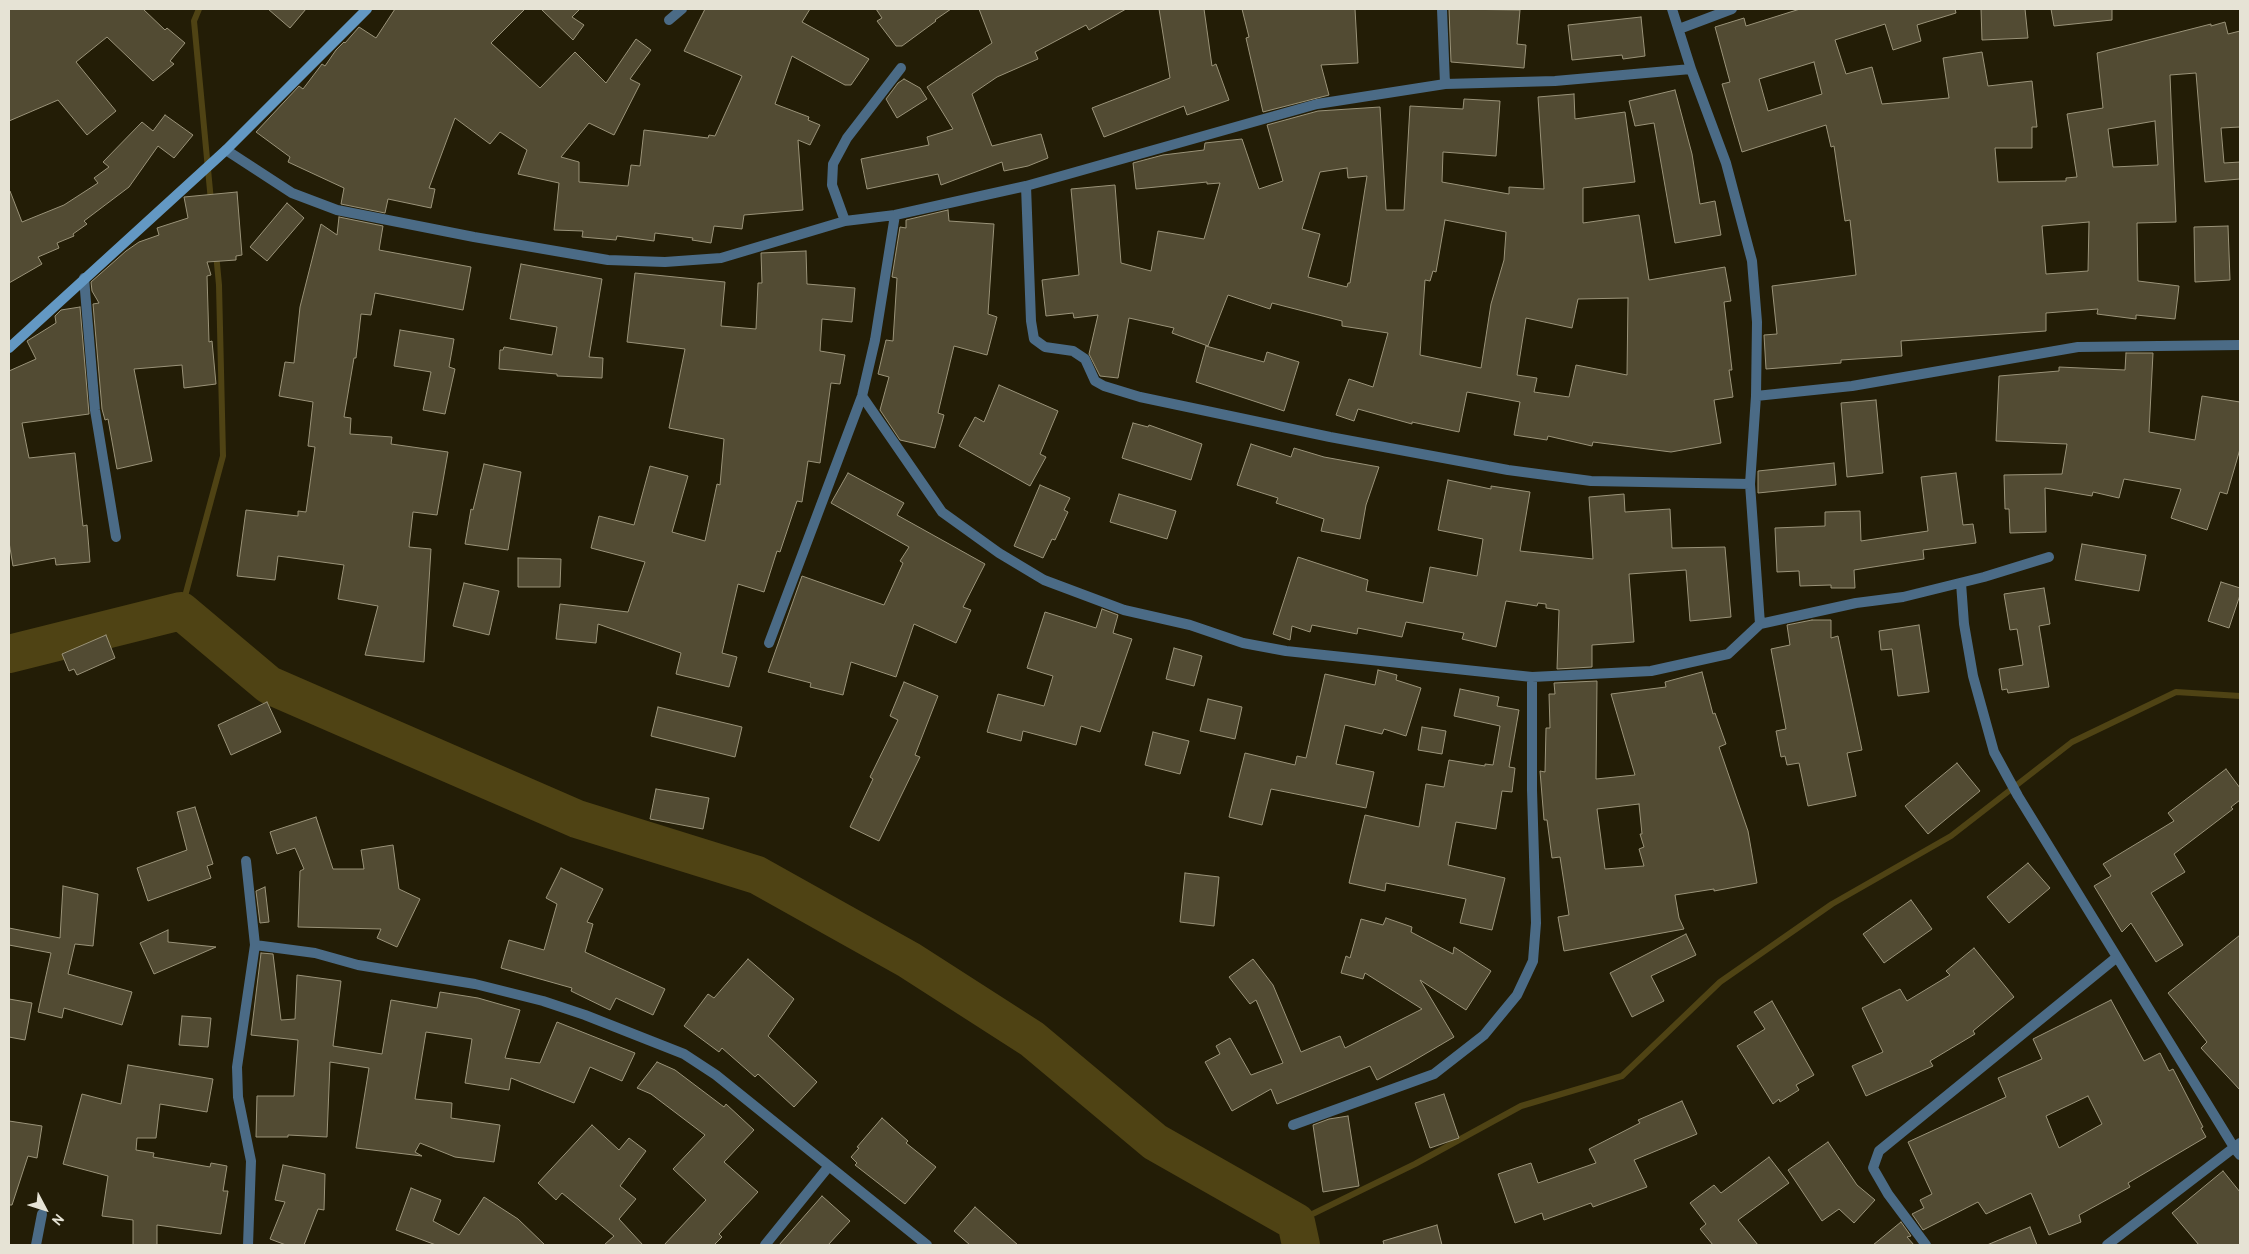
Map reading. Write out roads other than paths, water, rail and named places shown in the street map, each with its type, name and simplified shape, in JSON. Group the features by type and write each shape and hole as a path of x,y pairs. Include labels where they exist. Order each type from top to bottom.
{"main road":[{"path":"9,348 221,154 367,9"}],"street":[{"path":"669,20 682,9"},
{"path":"1442,9 1445,84"},
{"path":"1672,9 1680,29 1691,69 1726,162 1752,261 1757,322 1756,396 1750,484 1760,624"},
{"path":"1680,29 1732,9"},
{"path":"845,221 832,185 832,164 847,138 901,68"},
{"path":"221,154 292,193 337,210 474,237 608,260 666,262 720,258 845,221 895,215 1026,186 1318,104 1445,84 1555,81 1691,69"},
{"path":"1026,186 1031,321 1034,339 1045,346 1073,351 1085,359 1095,382 1104,386 1140,397 1330,437 1508,470 1591,480 1750,484"},
{"path":"769,643 862,396 875,340 895,215"},
{"path":"84,278 95,410 116,537"},
{"path":"1756,396 1852,386 2078,347 2240,345"},
{"path":"862,396 942,512 999,553 1044,580 1124,610 1190,625 1243,643 1286,651 1532,678 1651,671 1728,654 1760,624 1856,604 1903,597 1961,583 2049,557"},
{"path":"1961,583 1964,624 1973,676 1994,752 2018,796 2238,1149 2108,1245"},
{"path":"1293,1124 1434,1074 1484,1035 1517,995 1533,961 1536,923 1532,790 1532,678"},
{"path":"246,861 255,945 237,1067 238,1097 250,1161 248,1245"},
{"path":"255,945 315,953 358,965 475,984 542,1001 585,1015 684,1054 716,1075 927,1245"},
{"path":"1926,1245 1888,1194 1874,1168 1878,1151 2117,957"},
{"path":"765,1245 829,1166"},
{"path":"36,1245 42,1214"}],"waterway":[{"path":"199,9 194,21 211,201"},
{"path":"181,611 223,456 219,285 216,253"},
{"path":"9,654 181,611 269,685 577,819 757,875 909,960 1032,1039 1155,1142 1296,1222 1301,1245"},
{"path":"1296,1222 1415,1164 1521,1106 1622,1076 1720,982 1832,904 1951,836 2072,742 2176,692 2240,696"}]}
